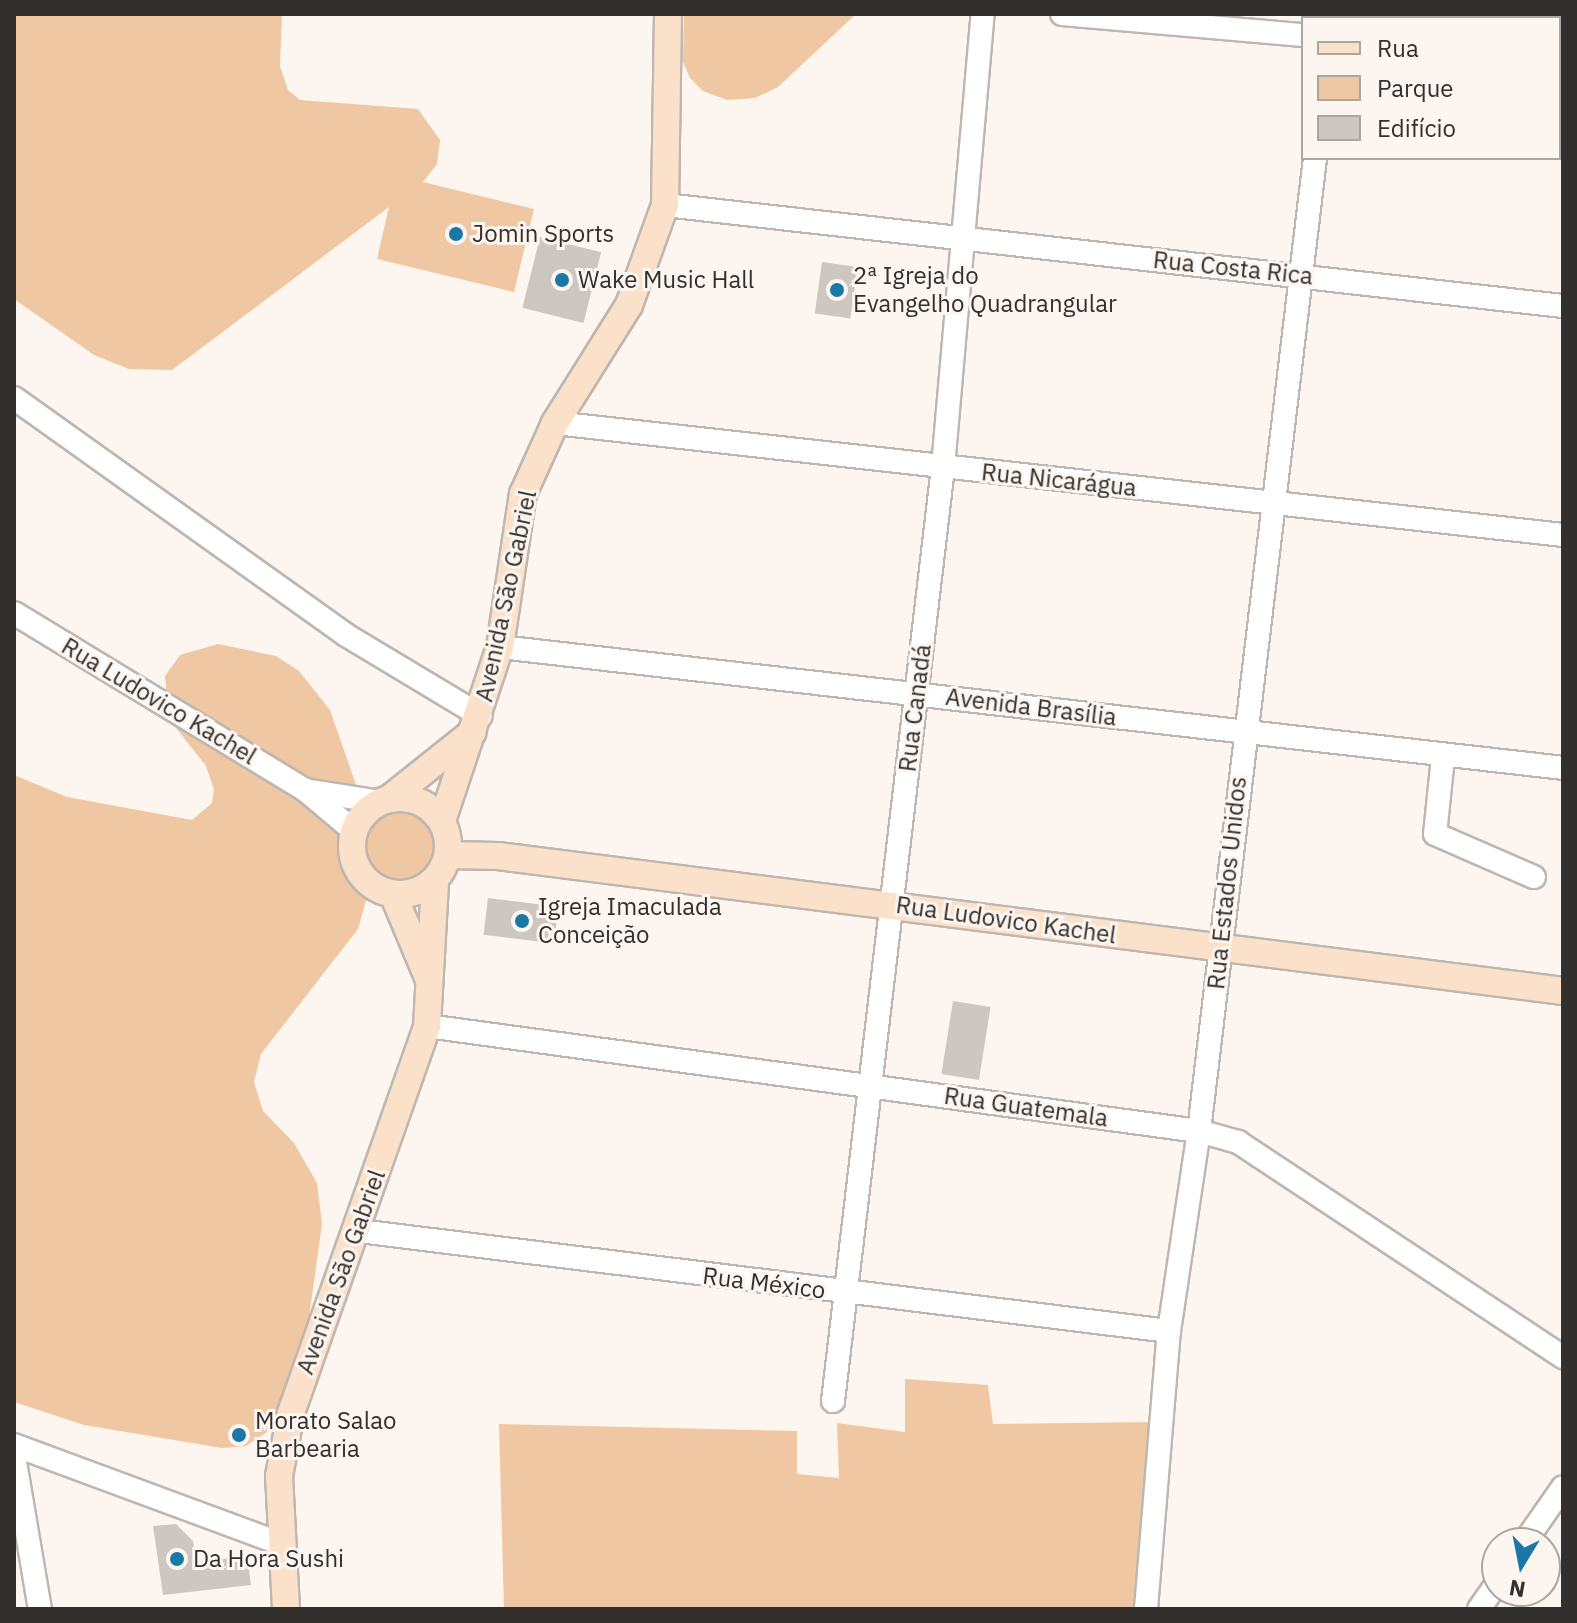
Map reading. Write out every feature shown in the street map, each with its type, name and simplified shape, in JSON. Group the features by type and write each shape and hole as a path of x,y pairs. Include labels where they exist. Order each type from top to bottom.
{"main road":[{"name":"Avenida São Gabriel","path":"442,821 479,723 500,647 523,494 555,423 629,305 665,205 668,14"},
{"name":"Avenida São Gabriel","path":"385,800 479,723"},
{"path":"385,800 428,806 442,821 448,855 435,881 416,893 393,894 364,879 351,848 354,831 385,800"},
{"name":"Rua Ludovico Kachel","path":"448,855 890,905 1563,991"},
{"name":"Avenida São Gabriel","path":"286,1609 279,1476 291,1413 317,1324 359,1231 427,1026 432,987 435,881"},
{"path":"393,894 432,987"}],"street":[{"name":"Rua Canadá","path":"833,1401 943,467 983,14"},
{"path":"1062,14 1206,20 1301,35"},
{"name":"Rua Estados Unidos","path":"1146,1609 1169,1331 1199,1131 1243,734 1303,274 1315,160"},
{"name":"Rua Costa Rica","path":"665,205 964,243 1303,274 1563,306"},
{"path":"14,398 346,635 479,723"},
{"name":"Rua Nicarágua","path":"555,423 1563,535"},
{"name":"Rua Ludovico Kachel","path":"14,613 304,789 354,831"},
{"name":"Avenida Brasília","path":"500,647 917,693 1443,757 1563,768"},
{"path":"1443,757 1435,834 1534,877"},
{"name":"Rua Ludovico Kachel","path":"304,789 385,800"},
{"name":"Rua Guatemala","path":"427,1026 1199,1131 1238,1142 1563,1357"},
{"name":"Rua México","path":"359,1231 1169,1331"},
{"path":"14,1445 282,1544"},
{"path":"14,1456 40,1609"},
{"path":"1535,1527 1563,1487"}],"green space":[{"path":"14,14 282,14 280,66 288,90 300,100 418,109 440,140 437,164 423,182 534,209 514,292 377,259 389,207 172,370 129,369 94,355 14,299"},
{"path":"684,14 856,14 778,87 755,98 727,100 703,91 690,78 683,62"},
{"path":"218,644 276,656 299,671 330,710 368,819 390,806 418,808 430,816 443,842 436,870 426,880 398,889 372,879 358,929 261,1054 254,1082 263,1111 294,1143 317,1183 322,1224 304,1354 282,1422 246,1446 222,1448 84,1425 14,1402 14,775 67,797 192,820 212,803 214,790 206,766 169,719 165,676 180,655"},
{"path":"905,1379 988,1385 993,1424 1150,1422 1135,1609 504,1609 499,1424 797,1431 797,1474 839,1478 837,1423 905,1432"}],"building":[{"path":"1328,14 1410,14 1368,16"},
{"name":"Wake Music Hall","path":"540,237 601,252 583,323 522,308"},
{"name":"2ª Igreja do Evangelho Quadrangular","path":"822,262 858,267 850,319 815,313"},
{"name":"Igreja Imaculada Conceição","path":"488,898 558,907 554,943 483,935"},
{"path":"953,1001 991,1007 979,1080 941,1074"},
{"name":"Da Hora Sushi","path":"176,1524 193,1541 196,1562 247,1556 251,1585 163,1595 153,1526"}],"place":[{"name":"Jomin Sports","path":"456,234"},
{"name":"Wake Music Hall","path":"562,280"},
{"name":"2ª Igreja do Evangelho Quadrangular","path":"837,290"},
{"name":"Igreja Imaculada Conceição","path":"522,921"},
{"name":"Morato Salao Barbearia","path":"239,1435"},
{"name":"Da Hora Sushi","path":"177,1559"}]}
